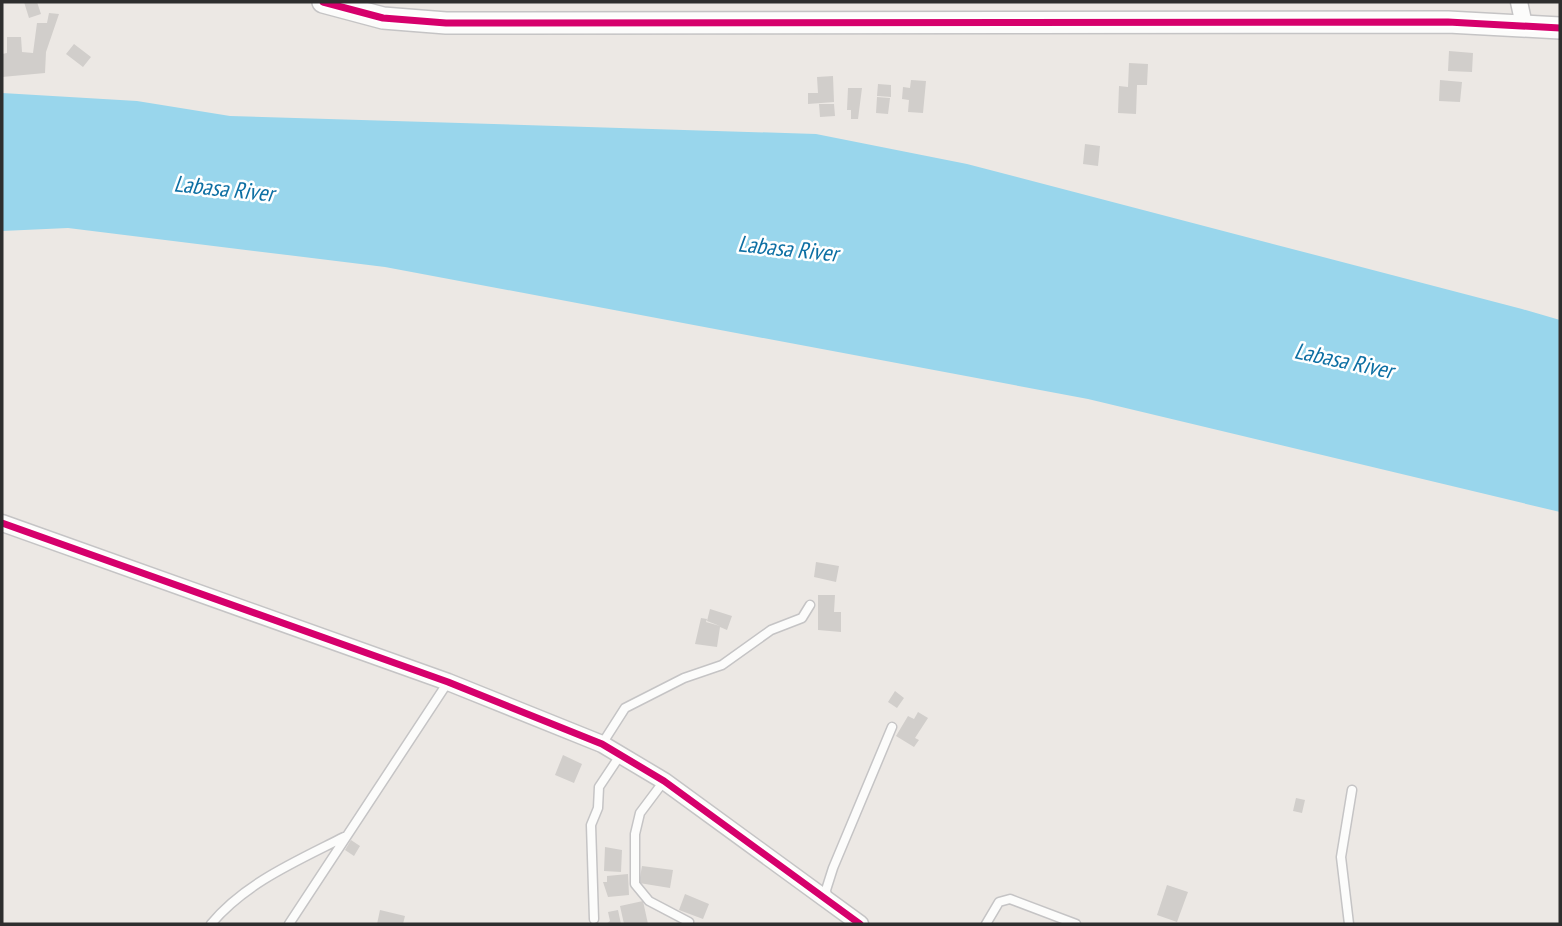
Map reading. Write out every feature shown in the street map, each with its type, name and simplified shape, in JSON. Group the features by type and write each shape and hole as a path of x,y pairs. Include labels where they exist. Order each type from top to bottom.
{"street":[{"path":"323,2 383,18 446,23 1448,22 1560,28"},
{"path":"1519,2 1524,25"},
{"path":"2,523 448,682 602,744 664,781 860,924"}],"lane":[{"path":"602,744 625,708 684,678 723,665 771,630 802,618 810,605"},
{"path":"289,924 448,682"},
{"path":"828,901 826,890 833,868 892,727"},
{"path":"597,922 591,824 598,808 600,787 621,754"},
{"path":"664,781 640,813 635,834 635,884 649,901 689,922"},
{"path":"1349,924 1341,857 1352,790"},
{"path":"211,924 225,907 277,871 346,835"},
{"path":"986,924 999,902 1010,900 1076,924"}],"water":[{"name":"Labasa River","path":"2,93 137,101 230,116 816,134 967,164 1522,309 1560,320 1560,512 1088,399 385,267 68,228 2,231"}],"building":[{"path":"24,2 37,2 41,14 29,18"},
{"path":"49,13 59,14 46,52 45,73 2,77 2,54 7,53 7,37 21,37 22,52 33,53 37,23 47,23"},
{"path":"74,44 91,57 83,67 66,54"},
{"path":"1449,51 1473,53 1472,72 1448,71"},
{"path":"1129,63 1148,64 1147,85 1137,85 1136,114 1118,113 1119,86 1128,87"},
{"path":"833,76 834,102 808,104 808,93 818,93 817,77"},
{"path":"911,80 926,81 923,113 908,112 909,100 902,99 903,87 910,88"},
{"path":"1440,80 1462,82 1460,102 1439,101"},
{"path":"878,84 891,85 891,97 877,96"},
{"path":"848,88 862,88 858,119 851,119 851,110 847,110"},
{"path":"877,97 890,98 888,114 876,113"},
{"path":"819,104 834,104 835,116 820,117"},
{"path":"1085,144 1100,146 1098,166 1083,164"},
{"path":"816,562 839,566 836,582 814,577"},
{"path":"818,595 835,595 834,612 841,612 841,632 818,630"},
{"path":"710,609 732,616 727,630 720,627 717,647 695,644 701,618 707,619 706,622 720,626 707,621"},
{"path":"895,691 904,698 897,708 888,702"},
{"path":"918,712 928,718 915,738 919,740 914,747 896,736 908,716 914,719"},
{"path":"563,755 582,764 574,783 555,775"},
{"path":"1296,798 1305,800 1302,813 1293,811"},
{"path":"351,840 360,846 354,856 345,850"},
{"path":"605,847 622,850 621,872 604,871"},
{"path":"642,866 673,870 670,888 639,883"},
{"path":"628,874 629,895 608,897 603,882 607,882 607,876"},
{"path":"1167,885 1188,892 1177,922 1157,915"},
{"path":"685,894 709,904 703,919 679,910"},
{"path":"643,901 648,924 624,924 620,906"},
{"path":"380,910 405,916 403,924 377,924"},
{"path":"618,910 621,924 606,924 610,921 608,912"}],"cycle path":[{"path":"323,2 383,18 446,23 1448,22 1560,28"},
{"path":"2,523 448,682 602,744 664,781 860,924"}]}
